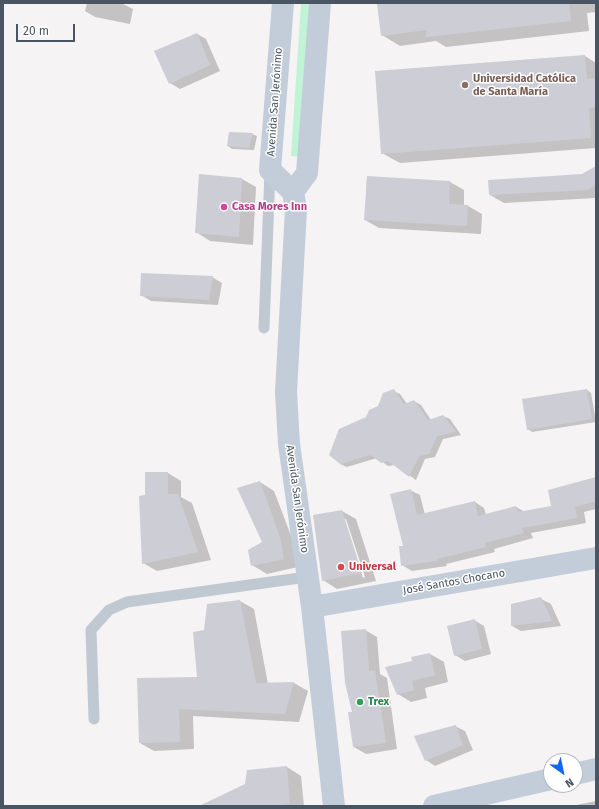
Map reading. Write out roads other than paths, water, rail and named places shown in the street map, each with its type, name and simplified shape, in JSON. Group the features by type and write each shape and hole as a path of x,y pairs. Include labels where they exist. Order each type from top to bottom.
{"street":[{"name":"Avenida San Jerónimo","path":"283,3 270,170 293,192 296,209 286,392 289,444 312,607 334,806"},
{"path":"293,192 307,173 320,3"},
{"name":"José Santos Chocano","path":"312,607 596,558"},
{"path":"583,772 596,769"},
{"path":"434,806 543,781"}],"lane":[{"path":"264,328 270,170"},
{"path":"94,719 91,630 109,610 127,602 307,578"}],"place":[{"name":"Universidad Católica de Santa María","path":"465,85"},
{"name":"Casa Mores Inn","path":"224,207"},
{"name":"Universal","path":"341,567"},
{"name":"Trex","path":"360,702"}]}
